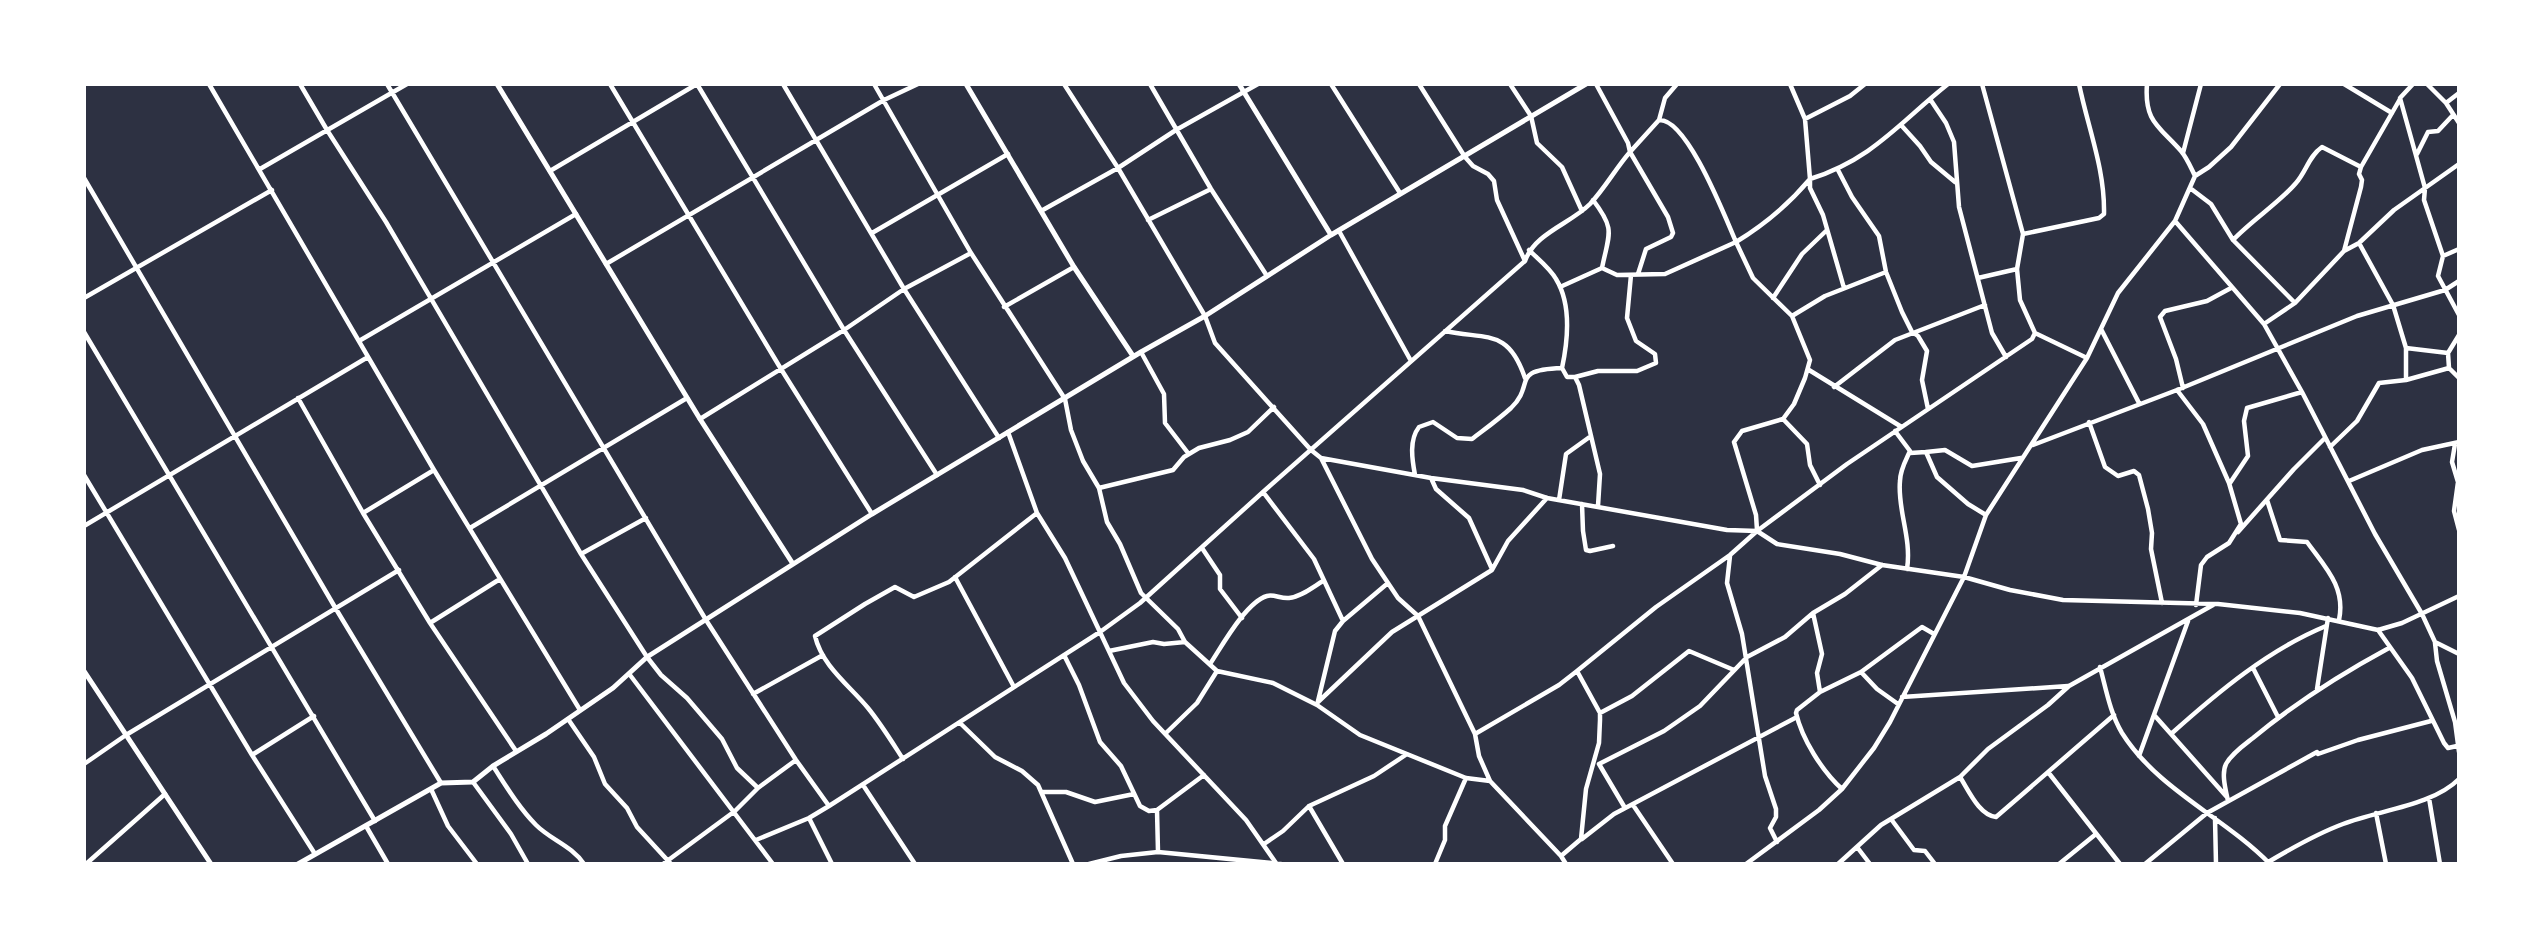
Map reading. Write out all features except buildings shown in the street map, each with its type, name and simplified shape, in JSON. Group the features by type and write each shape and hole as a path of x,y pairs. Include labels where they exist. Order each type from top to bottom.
{"street":[{"path":"209,84 434,470 580,710"},
{"path":"300,84 432,299 581,554 647,657 722,739 737,768 758,788"},
{"path":"387,84 706,620 796,760 829,806"},
{"path":"260,169 407,84"},
{"path":"497,84 687,398 793,564"},
{"path":"610,84 781,369 872,514"},
{"path":"550,171 697,84 845,330 937,475"},
{"path":"783,84 904,289 999,438"},
{"path":"874,84 971,253 1065,399 1071,430 1083,461 1099,488 1107,522 1121,544 1137,587 1146,598 1178,629 1185,642 1217,671 1272,683 1318,703 1360,735 1466,778 1490,781"},
{"path":"606,264 884,100 918,84"},
{"path":"966,84 1073,267 1133,356"},
{"path":"1064,84 1118,168 1205,316 1218,347 1321,458 1372,559 1398,598 1419,616 1475,734 1479,756 1490,781 1566,864"},
{"path":"1150,84 1266,276"},
{"path":"1239,84 1331,235"},
{"path":"1041,211 1258,84"},
{"path":"1331,84 1400,193"},
{"path":"1419,84 1465,157 1494,181 1497,200 1525,261"},
{"path":"1510,84 1531,116 1537,143 1562,167 1582,211"},
{"path":"298,864 441,783 473,782 630,675 647,657 872,514 1133,356 1205,316 1400,193 1586,84"},
{"path":"1596,84 1630,152 1668,217 1674,233 1646,249 1638,274"},
{"path":"756,840 809,818 863,785 1100,632 1146,598 1525,261 1529,250 1582,211 1659,120 1665,98 1677,84"},
{"path":"1790,84 1805,119 1810,188 1823,215 1844,289"},
{"path":"1805,119 1850,96 1865,84"},
{"path":"1560,287 1601,268 1617,275 1665,274 1736,242 1798,194 1810,179 1838,170 1877,146 1948,84"},
{"path":"1982,84 2023,234 2017,269 2020,300 2035,334 2087,358"},
{"path":"2023,234 2099,218 2104,214 2101,164 2089,129 2079,84"},
{"path":"2147,84 2146,102 2149,115 2182,153 2195,176"},
{"path":"2182,153 2201,84"},
{"path":"1746,864 1819,810 1842,789 1874,748 1964,577 1986,515 2087,358 2118,293 2175,221 2195,176 2231,147 2280,84"},
{"path":"2344,84 2392,113"},
{"path":"2344,251 2361,187 2361,167 2400,98 2413,84"},
{"path":"2427,84 2446,103 2459,123"},
{"path":"2446,103 2459,93"},
{"path":"2400,98 2425,188 2424,200 2442,256 2438,276 2459,315"},
{"path":"1930,99 1946,123 1954,142 1959,206 1992,332 2006,357"},
{"path":"2417,155 2428,132 2438,131 2453,115"},
{"path":"1659,120 1666,119 1673,123 1692,147 1753,278 1792,316 1807,349 1809,370 1794,404 1783,419 1742,431 1734,442 1756,515 1757,531"},
{"path":"1901,125 1916,140 1931,162 1956,183"},
{"path":"2233,240 2295,185 2313,155 2322,147 2361,167"},
{"path":"872,233 1008,153"},
{"path":"2264,324 2295,303 2344,251 2359,243 2394,210 2459,164"},
{"path":"1838,170 1852,197 1879,236 1886,272 1912,332 1919,336 1927,351 1922,380 1928,409"},
{"path":"84,178 441,783"},
{"path":"2190,188 2211,204 2233,240 2295,303"},
{"path":"1148,220 1211,189"},
{"path":"84,298 272,190"},
{"path":"1593,200 1607,218 1610,227 1601,268"},
{"path":"359,341 576,214"},
{"path":"2175,221 2264,324 2375,534 2422,614 2435,642 2437,661 2455,722 2458,749 2448,748 2431,721 2412,678 2378,630"},
{"path":"1773,298 1802,254 1828,230"},
{"path":"1339,231 1411,361"},
{"path":"2359,243 2393,305 2406,348 2406,380"},
{"path":"2442,256 2459,249"},
{"path":"1529,250 1555,276 1560,287 1568,327 1562,368 1567,377 1598,371 1637,371 1656,363 1655,354 1636,341 1627,318 1631,275"},
{"path":"700,419 845,330 904,289 971,253"},
{"path":"1004,307 1073,267"},
{"path":"1978,278 2017,269"},
{"path":"1792,316 1825,296 1886,272"},
{"path":"2032,445 2180,389 2357,316 2445,290 2459,281"},
{"path":"2229,543 2241,524 2229,483 2203,424 2180,389 2176,359 2160,317 2165,311 2207,301 2231,288"},
{"path":"1835,387 1895,340 1985,304"},
{"path":"2101,328 2139,403"},
{"path":"1445,331 1471,337 1492,337 1514,352 1525,378"},
{"path":"84,332 375,821"},
{"path":"1475,734 1577,671 1656,607 1730,555 1757,531 1900,426 2006,357 2035,334"},
{"path":"2459,335 2448,353 2449,368 2459,378"},
{"path":"2406,348 2448,353"},
{"path":"1141,352 1164,394 1165,423 1188,453"},
{"path":"84,526 368,357"},
{"path":"1415,475 1413,440 1419,427 1433,422 1457,438 1472,439 1514,406 1525,378 1542,369 1562,368"},
{"path":"2330,447 2357,421 2379,383 2406,380 2449,368"},
{"path":"1809,370 1900,426"},
{"path":"1575,377 1600,474 1598,506"},
{"path":"2229,483 2248,456 2244,421 2247,408 2302,392"},
{"path":"298,398 363,513 430,623 516,751"},
{"path":"470,528 687,398"},
{"path":"1099,488 1173,470 1188,453 1248,432 1275,407"},
{"path":"1783,419 1807,444 1810,465 1820,485"},
{"path":"2089,422 2105,467 2118,477 2134,471 2139,475 2150,521 2151,549 2162,603"},
{"path":"1895,431 1910,453"},
{"path":"1008,432 1037,513 1065,558 1124,683 1139,704 1246,821 1278,863"},
{"path":"1559,500 1566,454 1591,436"},
{"path":"2196,605 2201,565 2207,557 2229,543 2325,438"},
{"path":"2349,481 2422,450 2457,443 2452,462 2458,482 2454,511 2459,530"},
{"path":"1910,453 1945,450 1972,466 2021,458"},
{"path":"1926,452 1937,477 1968,504 1986,515"},
{"path":"1907,569 1909,555 1899,483 1905,460 1910,453"},
{"path":"1321,458 1431,478 1523,490 1547,498 1727,530 1757,531 1777,544 1840,554 1882,565 1964,577 2010,590 2063,600 2214,604 2300,613 2378,630 2402,623 2459,596"},
{"path":"363,513 434,470"},
{"path":"84,475 252,755 315,854"},
{"path":"1431,478 1436,489 1469,518 1492,570"},
{"path":"1263,492 1314,559 1343,621"},
{"path":"1318,703 1392,632 1492,570 1508,541 1547,498"},
{"path":"2267,500 2280,540 2307,542 2340,592 2339,620"},
{"path":"1582,504 1586,550 1613,546"},
{"path":"903,759 879,722 823,655 816,640 817,634 898,587 911,597 921,595 955,577 1037,513"},
{"path":"581,554 646,518"},
{"path":"1202,548 1220,575 1220,589 1242,618"},
{"path":"1730,555 1727,583 1747,657 1765,776 1776,809 1776,817 1770,828 1776,842"},
{"path":"1599,764 1664,732 1700,706 1747,657 1785,637 1813,613 1845,594 1882,565"},
{"path":"84,764 126,735 399,570"},
{"path":"955,577 1014,687"},
{"path":"430,623 500,578"},
{"path":"1210,664 1252,607 1268,596 1293,598 1323,581"},
{"path":"1318,703 1335,631 1388,583"},
{"path":"1838,864 1891,819 1960,777 1988,750 2069,686 2214,604"},
{"path":"1813,613 1822,654 1817,673 1820,692"},
{"path":"2317,690 2328,618"},
{"path":"2139,757 2189,620"},
{"path":"2171,734 2209,699 2253,668 2307,634 2326,626"},
{"path":"1842,789 1823,770 1811,746 1803,737 1797,710 1820,692 1861,672 1922,627 1934,634"},
{"path":"1109,651 1153,642 1185,642"},
{"path":"2435,642 2459,654"},
{"path":"2228,799 2224,777 2226,764 2236,752 2278,717 2317,690 2389,648"},
{"path":"1600,713 1632,696 1689,651 1734,670"},
{"path":"753,694 823,655"},
{"path":"1063,655 1079,685 1095,733 1118,760 1144,809 1157,810 1204,775"},
{"path":"2100,667 2114,715 2139,757 2157,774 2240,836 2268,863 2330,829 2429,798 2449,789 2459,779"},
{"path":"2253,668 2278,717"},
{"path":"84,671 211,864"},
{"path":"1166,733 1198,703 1217,671"},
{"path":"1577,671 1600,713 1599,743 1586,789 1581,839"},
{"path":"1861,672 1877,689 1898,704"},
{"path":"630,675 773,864"},
{"path":"1902,696 2069,686"},
{"path":"1960,777 1983,811 1996,817 2114,715"},
{"path":"252,755 314,716"},
{"path":"2155,716 2228,799"},
{"path":"1561,856 1625,808 1797,717"},
{"path":"568,719 594,757 605,784 627,808 638,827 667,863 796,760"},
{"path":"2145,864 2228,799 2317,752 2318,754 2358,740 2431,721"},
{"path":"960,723 995,757 1022,771 1038,785 1073,864"},
{"path":"1264,844 1283,831 1309,806 1374,776 1408,754"},
{"path":"1595,757 1625,808"},
{"path":"493,766 538,827 575,851 584,864"},
{"path":"2048,772 2120,864"},
{"path":"1435,864 1445,840 1445,826 1466,778"},
{"path":"473,782 511,834 528,864"},
{"path":"863,785 915,864"},
{"path":"431,789 448,826 477,864"},
{"path":"1042,792 1066,792 1095,803 1134,794"},
{"path":"86,864 164,794"},
{"path":"2429,798 2440,864"},
{"path":"1633,805 1674,864"},
{"path":"1309,806 1343,864"},
{"path":"1157,810 1158,852"},
{"path":"2376,813 2386,864"},
{"path":"809,818 832,864"},
{"path":"2215,818 2216,864"},
{"path":"1891,819 1913,850 1925,851 1935,864"},
{"path":"366,826 388,864"},
{"path":"2059,864 2096,834"},
{"path":"1857,848 1870,864"},
{"path":"1089,864 1121,856 1158,852 1278,863"}]}
